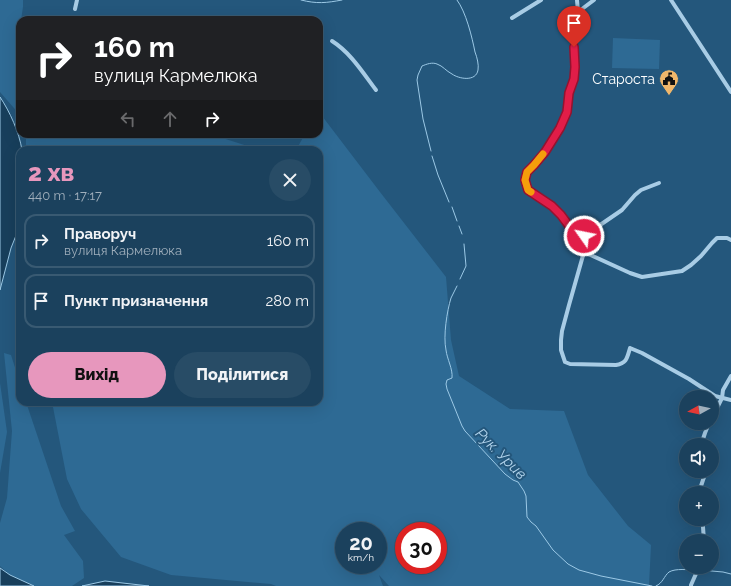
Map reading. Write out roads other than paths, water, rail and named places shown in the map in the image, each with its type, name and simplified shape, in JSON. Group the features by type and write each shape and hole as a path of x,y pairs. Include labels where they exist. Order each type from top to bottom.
{"street":[{"path":"75,9 77,0"},
{"path":"512,18 541,0"},
{"path":"577,0 578,12 574,47 574,79 569,93 567,112 560,128 545,152 527,172 525,180 528,190 552,206 561,215 575,234 584,252 630,274 642,277 682,271 701,256 717,238 727,238 731,240"},
{"path":"578,12 594,0"},
{"path":"671,0 731,92"},
{"path":"332,41 350,56 376,90"},
{"path":"577,238 584,236 622,210 640,190 659,183"},
{"path":"584,252 562,332 561,350 565,362 570,364 622,364 626,360 630,348 689,379 715,396 731,400"},
{"path":"719,404 722,398 723,390 731,376"},
{"path":"691,586 696,574"}],"waterway":[{"name":"Рук. Урив","path":"301,0 322,3 342,0"},
{"name":"Рук. Урив","path":"431,151 423,119 417,80 422,66 435,63 455,76 463,78 471,78 477,74 478,70 478,61 468,25 457,0"},
{"name":"Рук. Урив","path":"432,156 449,202"},
{"name":"Рук. Урив","path":"452,207 457,221"},
{"name":"Рук. Урив","path":"459,226 462,234"},
{"name":"Рук. Урив","path":"460,279 466,266 464,244"},
{"name":"Рук. Урив","path":"457,286 451,298 446,324 445,344 452,375 452,378 447,380 446,384 465,431 505,474 518,482 526,496 527,517 536,526 553,550 568,564 579,570 601,576 652,586"},
{"name":"Рук. Урив","path":"656,586 669,572 679,570"},
{"name":"Рук. Урив","path":"719,572 731,574"}],"place":[{"name":"Староста","path":"669,96"}]}
